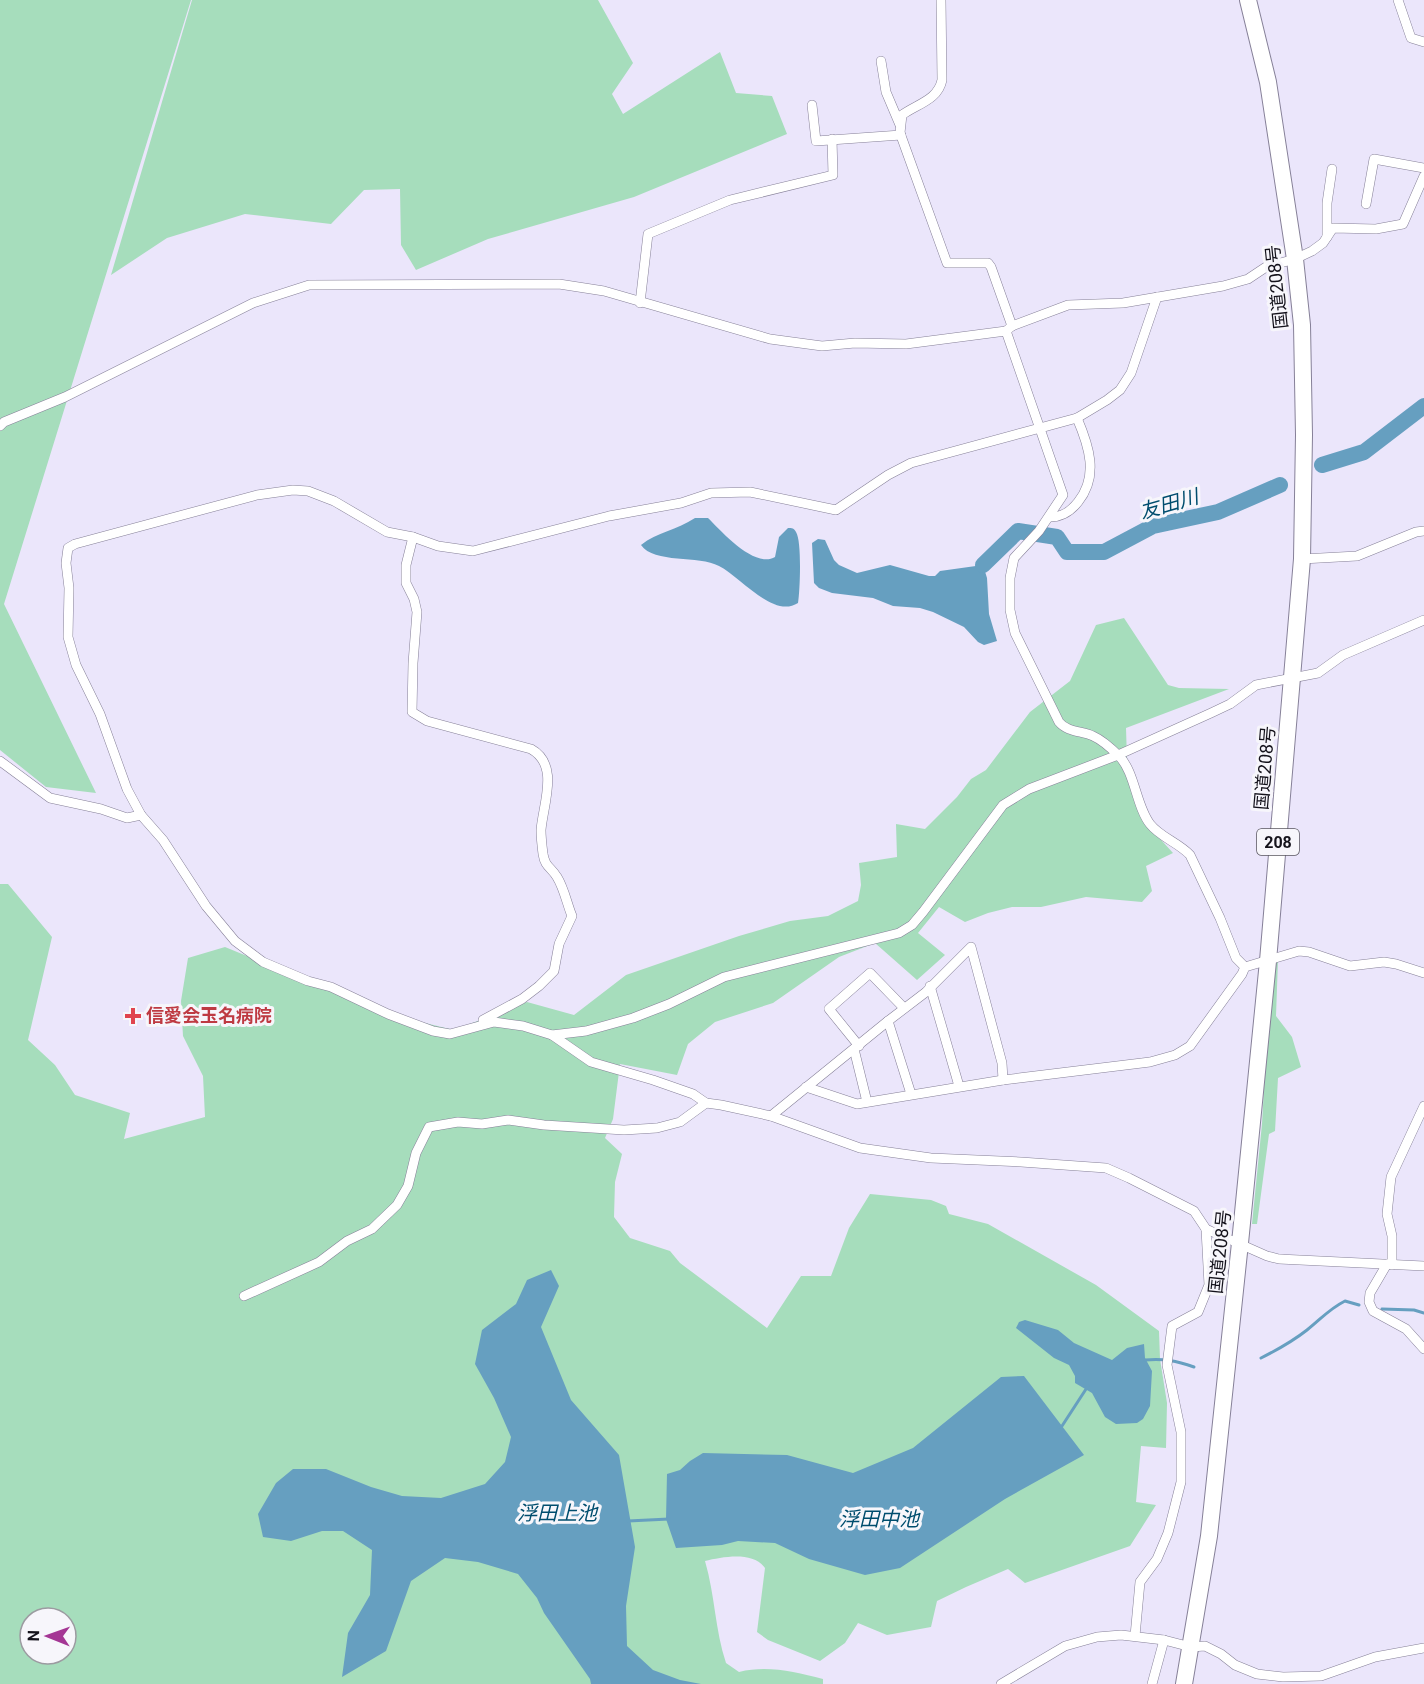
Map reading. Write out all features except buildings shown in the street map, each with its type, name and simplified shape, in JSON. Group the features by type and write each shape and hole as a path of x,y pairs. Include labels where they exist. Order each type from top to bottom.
{"highway":[{"name":"国道208号","path":"1184,1684 1209,1536 1240,1244 1268,961 1302,559 1304,435 1302,325 1295,259 1268,82 1248,0"}],"street":[{"path":"900,130 902,115 933,97 940,89 942,80 940,0"},
{"path":"1398,0 1411,38 1424,42"},
{"path":"881,61 886,92 946,263 988,263 991,267 1040,428 1064,495 1050,518 1014,558 1010,610 1015,633 1059,722 1068,729 1094,736 1118,755 1148,822 1183,847 1190,855 1236,958 1245,968"},
{"path":"812,105 816,141 900,130"},
{"path":"640,303 648,234 730,200 833,175 832,139"},
{"path":"1366,204 1374,159 1424,168"},
{"path":"1328,237 1328,192 1332,169"},
{"path":"0,426 4,422 65,397 253,303 309,285 559,284 604,291 770,339 822,346 855,343 906,344 1009,329 1068,304 1094,305 1157,297 1223,286 1248,279 1266,267 1295,259 1312,251 1323,243 1333,228 1376,229 1403,224 1424,176"},
{"path":"1135,1636 1140,1582 1157,1559 1168,1533 1181,1482 1181,1432 1167,1365 1172,1326 1198,1312 1209,1285 1206,1229 1194,1211 1106,1168 932,1158 860,1148 771,1116 706,1103 693,1094 591,1062 552,1035 523,1026 494,1022 450,1034 433,1031 388,1014 341,991 308,981 262,962 235,942 206,906 163,840 141,815 127,789 100,714 76,665 68,637 69,588 66,563 68,548 75,544 256,495 293,490 308,491 334,501 387,532 413,537 438,546 473,551 609,516 681,503 711,493 750,492 836,510 888,475 911,463 1077,418 1120,390 1131,373 1157,297"},
{"path":"1050,518 1062,517 1076,504 1087,490 1091,477 1089,446 1077,418"},
{"path":"1302,559 1358,556 1416,531 1424,531"},
{"path":"413,537 406,564 406,583 414,599 417,612 412,712 428,722 531,749 540,754 547,772 547,804 541,831 543,856 547,868 556,876 572,916 559,944 554,971 539,986 501,1012 463,1030"},
{"path":"552,1035 576,1033 633,1018 669,1004 724,977 899,933 912,925 923,912 1004,805 1029,789 1118,755 1230,704 1256,685 1318,674 1343,655 1424,620"},
{"path":"0,761 50,798 101,809 127,818 141,815"},
{"path":"771,1116 888,1020 926,992 971,947 1002,1063 1003,1080"},
{"path":"806,1087 857,1104 959,1086 1150,1062 1175,1055 1190,1046 1245,968 1299,951 1309,952 1350,966 1384,962 1424,973"},
{"path":"867,1102 856,1048 829,1010 870,973 904,1008"},
{"path":"930,986 959,1086"},
{"path":"888,1020 911,1094"},
{"path":"244,1296 318,1262 347,1241 372,1228 398,1205 408,1185 416,1153 429,1127 458,1122 482,1125 508,1120 544,1125 624,1130 657,1128 680,1122 706,1103"},
{"path":"1424,1106 1391,1177 1387,1214 1392,1236 1390,1264 1370,1293 1369,1302 1373,1311 1406,1329 1424,1349"},
{"path":"1206,1229 1279,1259 1424,1266"},
{"path":"1001,1684 1065,1646 1097,1637 1135,1636 1191,1647 1205,1646 1221,1654 1234,1665 1257,1674 1283,1677 1321,1676 1375,1657 1424,1648"},
{"path":"1152,1684 1164,1640"}],"green space":[{"path":"0,0 191,0 4,604 96,793 46,787 0,750"},
{"path":"192,0 598,0 633,63 612,94 623,114 720,52 736,93 772,96 787,134 634,197 488,239 416,270 401,245 400,189 364,190 331,224 245,214 167,238 111,275"},
{"path":"1124,618 1168,685 1179,688 1229,689 1126,728 1127,760 1143,820 1173,853 1146,866 1152,891 1142,902 1086,897 1041,907 1012,907 965,922 939,907 918,933 945,955 917,980 875,943 839,957 773,1003 715,1022 688,1044 677,1075 620,1064 613,1119 605,1138 622,1154 615,1182 614,1217 630,1238 670,1251 680,1263 767,1328 801,1276 831,1276 849,1228 870,1194 931,1200 946,1206 949,1214 988,1224 1096,1285 1159,1331 1160,1359 1167,1403 1166,1448 1141,1446 1136,1502 1156,1505 1130,1546 1025,1583 1008,1569 937,1601 931,1627 887,1635 858,1623 845,1643 820,1661 768,1640 757,1632 765,1568 760,1563 745,1557 705,1561 719,1638 726,1663 739,1672 760,1669 781,1670 823,1679 823,1684 0,1684 0,884 8,884 52,937 28,1040 55,1065 75,1095 130,1113 124,1139 205,1117 203,1076 183,1036 181,1001 188,958 225,947 388,1014 454,1030 527,1002 574,1015 626,975 790,921 828,916 858,901 861,885 859,863 897,857 896,824 925,829 957,797 971,779 986,770 1030,712 1070,681 1096,625"},
{"path":"1278,960 1276,1016 1292,1037 1301,1067 1278,1078 1275,1131 1269,1134 1257,1224 1252,1224 1262,1124 1271,963"}],"water":[{"path":"695,518 708,518 749,554 767,559 775,557 779,537 788,528 794,529 798,537 800,555 798,603 778,606 757,595 719,566 656,555 641,545"},
{"path":"818,539 825,540 834,560 839,565 857,573 890,565 935,576 940,571 983,565 987,578 989,614 997,641 984,645 964,627 920,608 893,606 873,598 832,593 819,588 814,583 812,543"},
{"name":"浮田上池","path":"551,1270 559,1286 541,1327 571,1400 619,1455 635,1547 626,1606 627,1646 653,1670 680,1680 701,1684 591,1684 590,1679 544,1613 537,1598 518,1574 478,1562 445,1558 411,1581 386,1651 342,1677 348,1633 370,1595 372,1550 343,1531 322,1531 291,1541 263,1537 258,1514 276,1483 293,1469 326,1469 371,1487 402,1496 441,1498 485,1484 505,1462 511,1437 494,1398 475,1364 482,1330 516,1304 527,1280"},
{"path":"1025,1320 1058,1330 1074,1343 1112,1360 1127,1348 1144,1344 1145,1358 1152,1371 1150,1406 1143,1419 1137,1423 1116,1424 1105,1417 1092,1393 1075,1383 1075,1376 1069,1365 1054,1358 1016,1328 1019,1322"},
{"name":"浮田中池","path":"1024,1376 1084,1455 1005,1499 900,1568 865,1575 809,1559 775,1543 738,1541 722,1545 676,1548 666,1519 667,1474 680,1470 703,1453 787,1455 853,1473 913,1448 1001,1377"}],"waterway":[{"name":"友田川","path":"1322,465 1364,452 1424,406"},
{"name":"友田川","path":"983,565 1018,531 1057,537 1067,552 1104,552 1153,526 1218,512 1280,485"},
{"path":"1261,1358 1296,1338 1345,1301 1359,1305"},
{"path":"1382,1309 1414,1310 1424,1313"},
{"path":"1145,1360 1170,1360 1194,1367"},
{"path":"1059,1427 1062,1426 1088,1386"},
{"path":"628,1521 669,1519"}],"place":[{"name":"信愛会玉名病院","path":"133,1016"}]}
